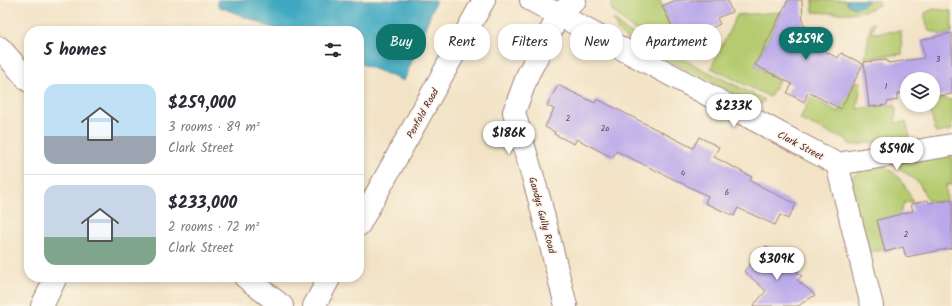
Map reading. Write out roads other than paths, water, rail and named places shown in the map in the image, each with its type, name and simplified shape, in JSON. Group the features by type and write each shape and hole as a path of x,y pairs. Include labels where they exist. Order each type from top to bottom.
{"street":[{"name":"Penfold Road","path":"364,216 484,0"},
{"name":"Clark Street","path":"531,0 837,164"},
{"name":"Gandys Gully Road","path":"566,306 539,198 514,112 528,74 559,15 575,0"},
{"path":"0,48 24,74"},
{"path":"872,306 837,164 952,145"},
{"path":"42,306 54,282"},
{"path":"251,282 282,306"},
{"path":"314,306 327,282"}],"water":[{"path":"217,0 436,0 426,25 426,24 376,24 376,60 412,60 404,81 364,65 364,26 268,26 218,6"},
{"path":"846,0 869,0 862,6 854,8 847,4"}]}
